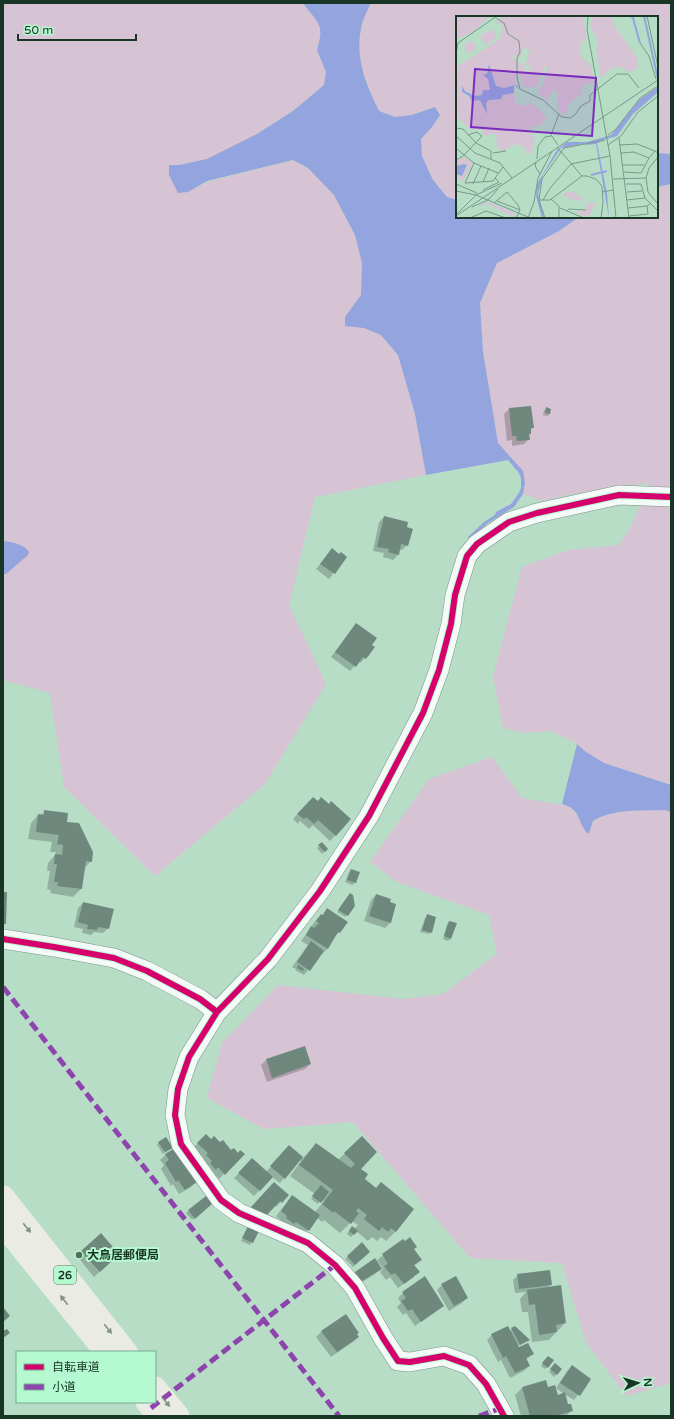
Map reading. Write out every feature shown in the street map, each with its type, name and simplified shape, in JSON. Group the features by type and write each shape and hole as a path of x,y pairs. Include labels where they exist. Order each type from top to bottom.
{"main road":[{"name":"26","path":"3,1197 125,1351"},
{"name":"26","path":"3,1225 105,1351"},
{"path":"156,1389 178,1416"},
{"path":"148,1403 158,1416"}],"street":[{"path":"504,1416 486,1384 469,1365 444,1356 410,1362 398,1361 383,1338 355,1288 335,1265 308,1243 240,1213 221,1200 181,1144 175,1115 178,1089 189,1057 217,1012 268,959 320,891 369,816 423,713 439,670 451,624 455,595 467,556 477,544 509,522 537,513 619,495 671,497"},
{"path":"3,939 114,958 147,971 200,999 217,1012"}],"shaded area":[{"path":"3,3 303,3 319,24 320,34 317,50 326,72 324,85 293,111 257,134 207,159 179,165 169,165 188,192 207,182 293,160 308,168 334,195 355,235 362,263 361,295 345,317 364,328 381,335 398,355 415,414 426,475 315,497 289,605 326,684 265,784 155,876 64,787 50,693 3,680"},
{"path":"371,3 671,3 671,154 658,153 658,16 456,16 456,200 447,197 433,180 422,156 421,140 440,115 435,107 412,115 395,117 379,111 370,91 363,71 359,50 362,23"},
{"path":"671,184 671,785 604,763 586,752 577,744 551,731 523,733 503,728 493,676 522,567 569,550 619,545 632,524 649,483 572,494 542,501 523,494 525,483 514,460 503,451 498,443 483,352 480,303 497,263 559,231 578,218 658,218 658,187"},
{"path":"492,757 522,798 569,806 579,816 585,830 591,829 593,821 619,812 665,810 671,812 671,1383 627,1396 586,1343 562,1263 470,1258 353,1122 264,1129 207,1098 222,1043 278,985 403,999 443,994 497,954 489,915 397,882 370,862 429,779"}],"water":[{"path":"303,3 371,3 362,23 359,50 366,81 379,111 395,117 412,115 435,107 440,115 421,139 422,156 433,180 447,197 456,200 456,218 578,218 559,231 497,263 480,303 483,352 498,443 523,471 525,483 523,494 514,507 488,523 469,539 468,537 484,522 495,515 496,512 511,504 521,488 521,478 519,473 508,460 426,475 415,414 398,355 381,335 364,328 345,326 345,317 361,295 362,263 355,235 334,195 308,168 293,160 207,181 188,192 178,193 169,175 169,165 179,165 207,159 257,134 293,111 324,85 326,72 317,50 320,29 316,20"},
{"path":"658,153 671,154 671,184 658,187"},
{"path":"3,541 21,545 29,552 28,555 6,574 3,574"},
{"path":"577,744 586,752 604,763 671,785 671,812 665,810 638,810 610,814 593,821 589,833 587,833 576,812 568,806 562,804"}],"building":[{"path":"531,406 534,428 531,428 531,434 529,434 530,440 517,441 516,436 512,436 509,408"},
{"path":"546,407 551,409 550,414 545,413"},
{"path":"384,516 408,522 407,527 413,529 408,546 401,544 399,555 388,552 389,549 377,547"},
{"path":"332,548 339,554 341,552 347,557 335,574 320,564"},
{"path":"356,623 377,638 372,645 375,647 366,659 363,657 356,667 335,652"},
{"path":"313,797 318,801 321,797 329,804 331,801 351,819 336,836 318,820 314,824 306,817 304,819 297,814"},
{"path":"44,810 68,813 67,822 79,823 93,852 92,862 86,861 82,889 57,886 58,882 54,882 57,864 54,864 55,854 62,855 63,845 57,844 59,835 36,832 38,814 44,815"},
{"path":"322,842 328,849 325,852 318,845"},
{"path":"351,869 360,872 356,883 347,880"},
{"path":"3,892 7,892 6,924 3,924"},
{"path":"350,893 353,895 355,906 348,916 338,910"},
{"path":"376,894 391,899 390,902 396,904 391,923 369,916"},
{"path":"83,902 114,909 109,929 98,927 97,930 87,929 88,925 78,922"},
{"path":"327,908 348,922 340,933 338,932 328,949 306,935 311,926 314,928 319,923 316,921 321,914 323,915"},
{"path":"427,914 436,917 432,933 422,930"},
{"path":"449,921 457,923 451,939 444,936"},
{"path":"311,941 324,951 310,971 297,962"},
{"path":"298,965 304,969 303,971 297,968"},
{"path":"305,1046 311,1064 272,1078 266,1059"},
{"path":"206,1134 211,1139 214,1136 220,1142 223,1140 231,1150 234,1148 238,1153 240,1150 245,1154 225,1175 218,1167 216,1170 210,1163 212,1161 206,1155 208,1153 197,1143"},
{"path":"362,1136 377,1152 361,1169 368,1174 365,1179 376,1188 381,1182 414,1209 396,1232 391,1228 388,1232 382,1227 379,1231 364,1219 367,1215 358,1208 356,1211 359,1213 351,1224 334,1211 333,1213 322,1204 333,1190 299,1165 316,1143 351,1168 355,1164 344,1153"},
{"path":"166,1137 173,1148 165,1152 158,1142"},
{"path":"289,1145 303,1157 285,1179 270,1166"},
{"path":"175,1148 197,1182 185,1190 178,1180 176,1182 165,1163 169,1160 165,1154"},
{"path":"252,1158 273,1177 260,1191 238,1173"},
{"path":"274,1182 289,1195 282,1203 280,1201 266,1216 262,1212 260,1214 251,1207"},
{"path":"321,1185 329,1192 321,1203 312,1196"},
{"path":"292,1195 320,1215 309,1231 296,1222 294,1224 286,1218 287,1216 281,1211"},
{"path":"206,1196 212,1204 195,1219 188,1210"},
{"path":"248,1226 259,1231 253,1243 242,1238"},
{"path":"352,1226 358,1231 354,1235 349,1231"},
{"path":"101,1233 118,1253 100,1272 81,1251"},
{"path":"410,1237 417,1247 414,1249 422,1260 414,1265 420,1272 404,1284 395,1273 391,1275 384,1266 388,1264 382,1254 403,1239 405,1241"},
{"path":"362,1242 370,1252 355,1265 347,1256"},
{"path":"375,1258 382,1269 362,1281 355,1272"},
{"path":"550,1270 552,1285 519,1289 517,1274"},
{"path":"425,1276 444,1306 421,1322 412,1309 408,1311 401,1301 406,1298 402,1292"},
{"path":"456,1276 468,1298 454,1306 441,1284"},
{"path":"561,1285 566,1323 556,1325 557,1332 539,1335 535,1304 529,1305 527,1290"},
{"path":"3,1307 10,1316 3,1322"},
{"path":"346,1314 359,1333 357,1334 359,1337 337,1352 321,1331"},
{"path":"508,1326 519,1347 528,1343 534,1354 526,1358 530,1366 515,1373 506,1356 503,1358 491,1334"},
{"path":"515,1326 530,1340 520,1345 511,1328"},
{"path":"7,1329 10,1333 3,1338 3,1331"},
{"path":"548,1356 554,1360 548,1368 542,1363"},
{"path":"555,1363 562,1369 557,1375 550,1369"},
{"path":"572,1365 591,1379 580,1396 560,1383"},
{"path":"546,1380 548,1387 555,1385 558,1395 565,1392 568,1404 571,1404 573,1411 555,1416 530,1416 522,1387"}],"marked path":[{"path":"3,987 339,1416"},
{"path":"151,1408 335,1265"},
{"path":"479,1416 499,1409"}],"cycle path":[{"path":"504,1416 486,1384 469,1365 444,1356 410,1362 398,1361 383,1338 355,1288 335,1265 308,1243 239,1213 221,1200 181,1144 175,1115 178,1089 189,1057 217,1012 268,959 320,891 369,816 423,713 439,670 451,624 455,595 467,556 477,544 509,522 537,513 619,495 671,497"},
{"path":"3,939 114,958 147,971 200,999 217,1012"}],"place":[{"name":"大鳥居郵便局","path":"79,1255"}]}
